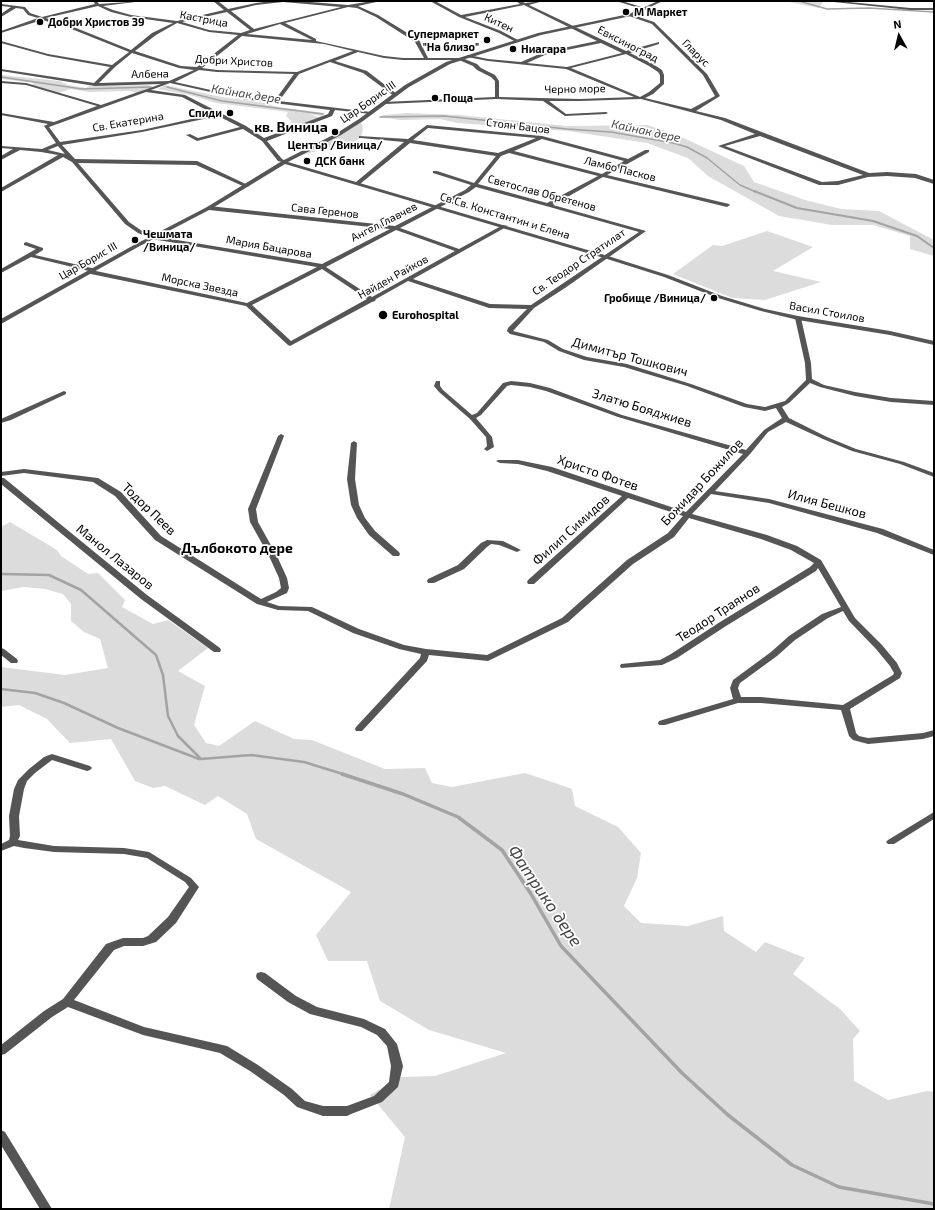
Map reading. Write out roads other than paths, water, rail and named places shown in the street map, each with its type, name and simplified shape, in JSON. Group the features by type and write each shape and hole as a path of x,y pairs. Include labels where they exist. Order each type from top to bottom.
{"street":[{"path":"2,6 12,1"},
{"path":"118,3 128,1"},
{"path":"1,32 43,18 97,3 140,1"},
{"path":"215,1 253,30"},
{"path":"1,114 54,123 154,88 197,70 242,34 349,6 379,1"},
{"name":"Китен","path":"432,1 460,16 500,32 516,41"},
{"name":"Евксиноград","path":"518,1 574,27 651,65 660,71 662,75 662,83 652,93 641,98"},
{"path":"460,16 541,1"},
{"path":"618,1 646,9"},
{"name":"Цар Борис III","path":"1,322 152,237 209,208 284,162 339,134 396,95 448,63 516,41 630,15 661,1"},
{"path":"826,1 910,9 934,9"},
{"path":"95,85 113,66 133,52 154,34 178,22 274,2 307,2 358,7 377,16 417,41 426,58"},
{"name":"Кастрица","path":"97,3 131,16 178,22 209,31 314,41 384,57 460,59"},
{"name":"Добри Христов","path":"2,6 24,8 32,16 65,25 133,52 181,67 197,70 297,73"},
{"path":"1,16 14,7"},
{"name":"Гларус","path":"630,15 653,23 705,74 709,80 718,96 692,111"},
{"name":"Кастрица","path":"281,23 314,39 314,41"},
{"path":"522,63 546,53 602,41"},
{"path":"1,42 48,55 113,66"},
{"path":"567,68 626,53 657,43"},
{"path":"276,102 297,73 357,51"},
{"path":"469,56 488,60 567,68 641,98"},
{"path":"460,59 475,65 497,81 497,98"},
{"path":"331,61 365,72 396,95"},
{"name":"Албена","path":"1,70 95,85 170,82 213,92 332,111 371,113"},
{"path":"1,82 26,84 100,106"},
{"path":"146,90 183,96 244,127 264,140 280,160 284,162"},
{"name":"Черно море","path":"385,103 497,98 545,100 641,98 723,119 868,175"},
{"path":"545,100 565,115 606,113"},
{"path":"264,140 326,116 332,111"},
{"name":"Св. Екатерина","path":"41,150 59,144 142,130 218,114"},
{"name":"Мария Бацарова","path":"54,123 46,126 59,144 127,223 140,232 152,237 321,266 373,300"},
{"name":"Стоян Бацов","path":"409,141 427,126 542,137 629,161"},
{"path":"188,135 196,140 244,127"},
{"path":"760,134 720,146 821,184 831,185 868,175 916,176 934,182"},
{"path":"361,137 409,141 499,155"},
{"name":"Ангел Главчев","path":"248,305 438,206 475,185 499,155 542,137"},
{"path":"358,183 409,141"},
{"path":"1,147 41,150 63,155 74,161 197,162 247,186"},
{"path":"1,158 20,148"},
{"name":"Ламбо Пасков","path":"509,151 601,176 727,205"},
{"path":"548,205 648,151"},
{"path":"1,190 63,155"},
{"name":"Св.Св. Константин и Елена","path":"284,162 438,206 606,257 666,276 717,296"},
{"name":"Светослав Обретенов","path":"435,172 475,185 643,231"},
{"name":"Сава Геренов","path":"209,208 395,228 459,251"},
{"name":"Найден Райков","path":"290,344 410,280 505,226"},
{"name":"Св. Теодор Стратилат","path":"410,280 490,306 532,307 643,231"},
{"path":"1,271 41,249 26,244"},
{"name":"Морска Звезда","path":"32,254 93,271 248,305 290,344"},
{"name":"Васил Стоилов","path":"717,296 763,310 798,318 890,333 934,343"},
{"name":"Димитър Тошкович","path":"532,307 511,328 510,331 512,333 546,341 561,350 586,359 625,365 656,374 746,406 766,408 778,406"},
{"path":"798,318 808,363 809,380 787,402 778,406 786,419 847,447 902,463 934,475"},
{"path":"809,380 822,386 855,394 890,400 934,403"},
{"path":"438,382 437,386 441,392 472,418 488,437 489,448"},
{"name":"Златю Бояджиев","path":"472,418 479,414 505,384 511,383 530,385 548,389 620,416 748,453"},
{"path":"1,421 9,419 64,393"},
{"name":"Божидар Божилов","path":"426,652 488,658 566,620 630,562 671,535 687,515 748,453 766,431 786,419"},
{"path":"260,602 279,594 284,591 285,588 283,578 273,556 254,522 252,509 281,436"},
{"path":"354,443 351,479 355,505 361,518 372,533 396,554"},
{"name":"Христо Фотев","path":"500,461 518,462 550,469 626,496 764,537 794,548 818,562"},
{"name":"Тодор Пеев","path":"1,474 24,471 95,480 118,494 158,538 260,602 278,608 309,609 356,631 402,647 426,652"},
{"name":"Манол Лазаров","path":"1,480 144,597 217,650"},
{"name":"Илия Бешков","path":"710,492 769,501 851,523 880,531 934,553"},
{"name":"Филип Симидов","path":"531,582 626,496"},
{"path":"431,580 461,566 484,545 490,542 500,543 517,550"},
{"path":"662,723 738,700 761,700 845,708 897,676 898,673 894,665 852,619 844,608 818,562"},
{"name":"Теодор Траянов","path":"624,666 662,662 674,656 813,569 818,562"},
{"path":"738,700 734,688 736,682 774,654 792,638 825,616 844,608"},
{"path":"1,651 14,661"},
{"path":"359,729 424,659 426,652"},
{"path":"845,708 852,734 861,741 923,736 934,733"},
{"path":"1,848 13,842 15,836 14,816 19,789 23,780 32,771 47,759 52,757 88,768"},
{"path":"891,842 934,815"},
{"path":"1,1051 48,1014 67,1002 110,947 124,942 143,942 152,939 172,920 194,887 188,880 149,855 124,851 54,849 24,846 13,842"},
{"path":"67,1002 143,1031 223,1049 254,1068 288,1092 301,1104 323,1111 347,1111 378,1099 394,1084 397,1066 392,1044 381,1032 364,1023 314,1011 292,999 261,976"},
{"path":"1,1135 46,1209"}],"waterway":[{"path":"799,1 827,9 869,8 934,12"},
{"name":"Кайнак дере","path":"1,77 82,89 151,87"},
{"name":"Кайнак дере","path":"167,87 222,101 323,114"},
{"name":"Кайнак дере","path":"380,117 444,116 567,129 611,132 673,143 687,147 707,158 740,185 756,192"},
{"name":"Кайнак дере","path":"754,191 797,208 873,221 917,236 934,248"},
{"name":"Фатрико дере","path":"1,574 49,575 81,590 156,655 163,675 168,716 178,736 201,759 251,755 304,762 346,775"},
{"path":"1,689 35,693 64,703 118,728 199,759"},
{"name":"Фатрико дере","path":"342,774 403,794 458,817 502,850 531,894 561,946 682,1073 728,1115 792,1165 839,1187 934,1204"}],"place":[{"name":"М Маркет","path":"626,12"},
{"name":"Добри Христов 39","path":"40,22"},
{"name":"Супермаркет \"На близо\"","path":"487,40"},
{"name":"Ниагара","path":"513,49"},
{"name":"Поща","path":"435,98"},
{"name":"Спиди","path":"230,113"},
{"name":"Център /Виница/","path":"335,132"},
{"name":"ДСК банк","path":"307,161"},
{"name":"Чешмата /Виница/","path":"135,240"},
{"name":"Гробище /Виница/","path":"714,298"},
{"name":"Eurohospital","path":"383,315"}],"district":[{"name":"кв. Виница","path":"291,127"},
{"name":"Дълбокото дере","path":"237,548"}]}
